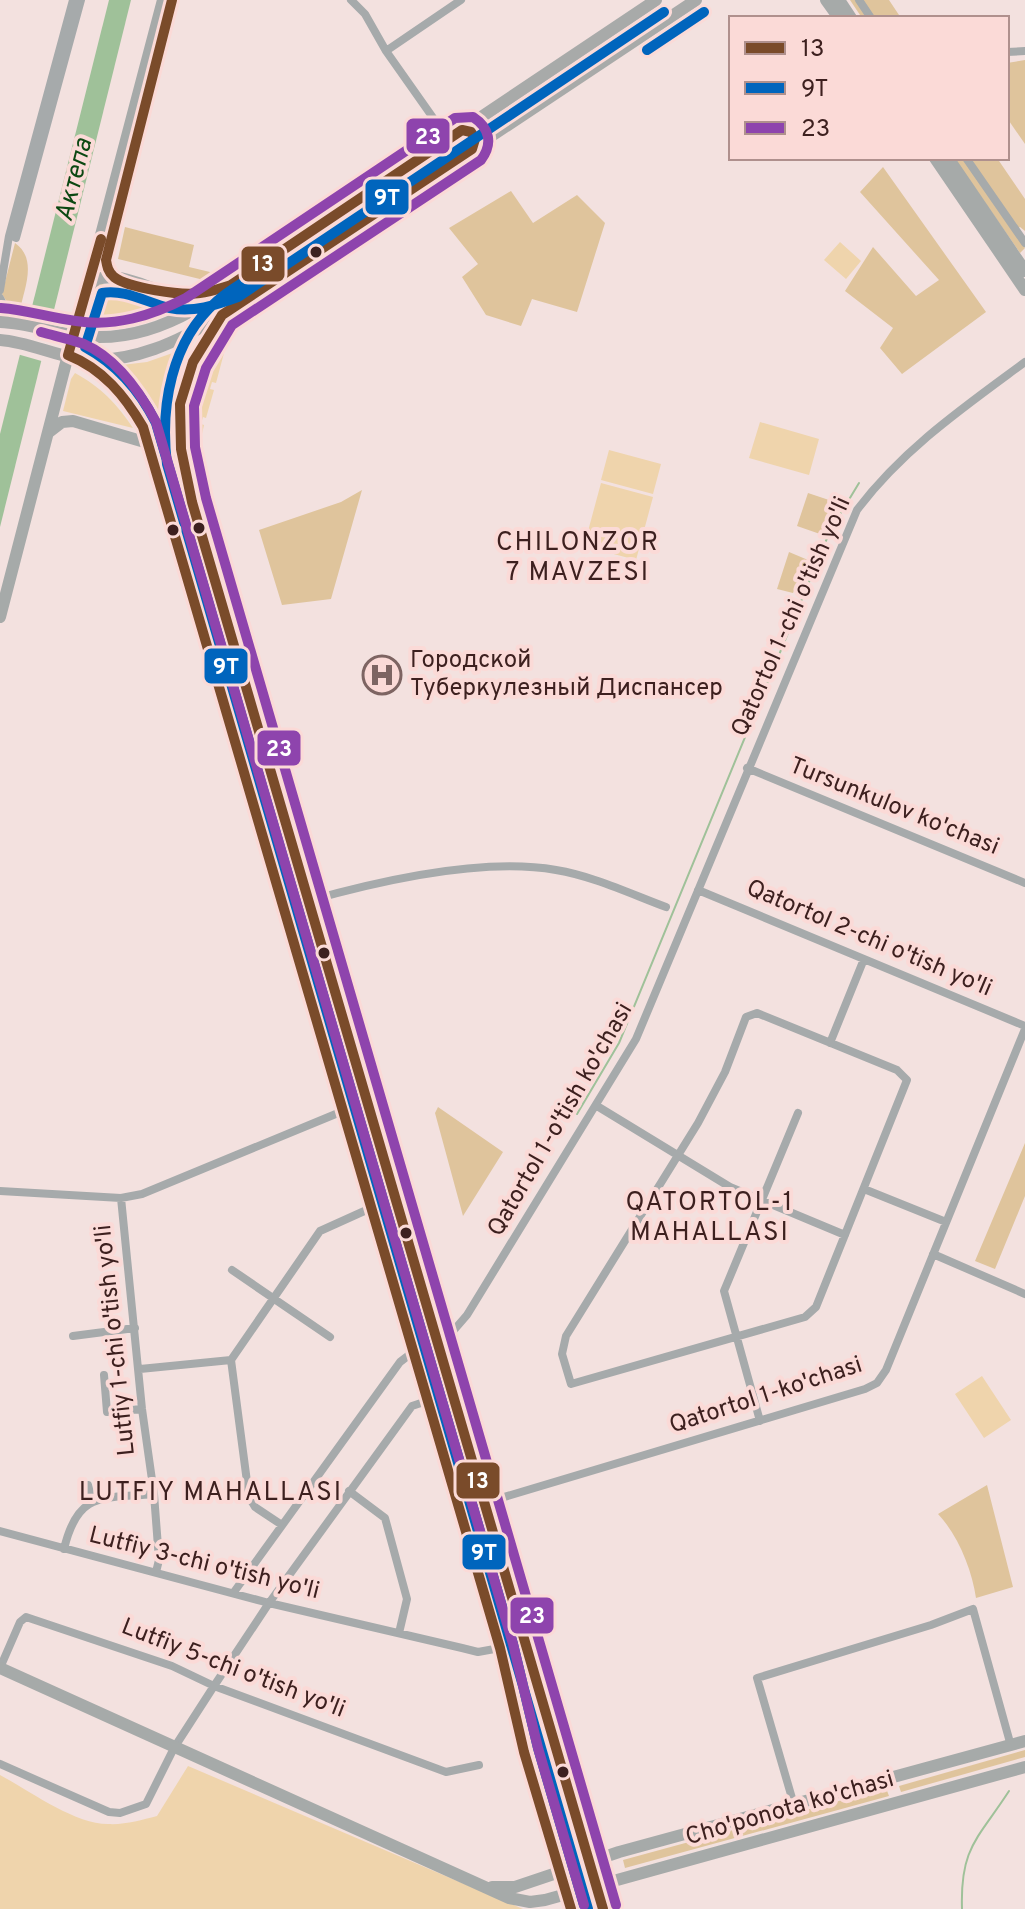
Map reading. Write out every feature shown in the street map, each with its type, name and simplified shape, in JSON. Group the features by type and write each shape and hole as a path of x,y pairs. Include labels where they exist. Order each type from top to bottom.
{"main road":[{"path":"0,617 49,435 74,357 74,335 163,0"},
{"path":"115,278 108,270 106,260 172,0"},
{"path":"0,314 74,335 118,336 152,329 183,316 656,0"},
{"path":"0,342 19,341 74,357 118,356 160,348 192,333 696,0"},
{"path":"634,15 646,33"},
{"path":"462,130 474,135 472,149"},
{"path":"936,160 1025,290"},
{"path":"949,160 1025,271"},
{"path":"87,288 97,279 115,278 183,295 231,285"},
{"path":"222,315 199,348 190,368 179,405 178,444 306,896 603,1909"},
{"path":"0,322 24,323"},
{"path":"74,357 110,383 143,427 500,1648 509,1697 574,1892 586,1909"},
{"path":"49,435 58,424 73,421 148,443"},
{"path":"261,832 276,837 286,825"},
{"path":"281,900 289,886 306,896"},
{"path":"480,1581 494,1586 505,1574"},
{"name":"Lutfiy 5-chi o'tish yo'li","path":"0,1668 509,1898 530,1902 574,1892"},
{"name":"Cho'ponota ko'chasi","path":"485,1887 515,1887 588,1861 1025,1741"},
{"name":"Cho'ponota ko'chasi","path":"574,1892 1025,1767"},
{"path":"892,1779 899,1801"},
{"path":"571,1909 574,1892"}],"street":[{"path":"0,290 73,0"},
{"path":"0,245 13,237 81,0"},
{"path":"351,0 365,14 386,51 448,139"},
{"path":"386,51 461,0"},
{"path":"967,160 1025,243"},
{"path":"0,298 7,310 24,323"},
{"name":"Qatortol 1-chi o'tish yo'li","path":"747,768 857,510 890,469 919,442 1025,362"},
{"name":"Tursunkulov ko'chasi","path":"747,768 1025,883"},
{"name":"Qatortol 1-o'tish ko'chasi","path":"435,1336 454,1330 467,1315 636,1039 747,768"},
{"path":"306,896 475,869 528,868 566,872 666,907"},
{"name":"Qatortol 2-chi o'tish yo'li","path":"698,890 1025,1028"},
{"path":"830,1043 864,959"},
{"path":"757,1013 830,1043 897,1070 907,1080 813,1311 805,1317 571,1384 562,1354 566,1336 712,1098 749,1014 757,1013"},
{"name":"Qatortol 1-ko'chasi","path":"484,1503 869,1388 877,1383 886,1370 1025,1028"},
{"path":"597,1106 678,1156 762,1202 845,1235"},
{"name":"Lutfiy 1-chi o'tish yo'li","path":"0,1191 121,1198 142,1194 343,1111"},
{"path":"760,1421 724,1291 798,1113"},
{"path":"864,1189 946,1222"},
{"name":"Lutfiy 1-chi o'tish yo'li","path":"121,1198 142,1409 154,1494 159,1560 156,1572"},
{"path":"282,1525 255,1507 249,1497 231,1360 320,1231 371,1208"},
{"path":"933,1254 1025,1294"},
{"path":"232,1270 330,1337"},
{"path":"73,1336 135,1328"},
{"path":"234,1592 400,1362 413,1352"},
{"path":"140,1369 231,1360"},
{"path":"104,1375 107,1412 142,1409"},
{"path":"0,1764 96,1809 120,1813 146,1804 174,1748 269,1603 412,1406 427,1401"},
{"path":"88,1485 92,1501"},
{"path":"349,1491 385,1518 407,1599 399,1633"},
{"path":"64,1549 76,1516 92,1501 154,1494"},
{"name":"Lutfiy 3-chi o'tish yo'li","path":"0,1531 269,1603 478,1652 500,1648"},
{"path":"794,1805 757,1678 931,1625 973,1609 1011,1746"},
{"name":"Lutfiy 5-chi o'tish yo'li","path":"0,1668 20,1622 26,1617 172,1666 214,1686 446,1772 479,1765"}],"shaded area":[{"path":"850,0 889,0 900,16 861,16"},
{"path":"1025,60 1025,144 1009,121 1009,63"},
{"path":"955,160 998,160 1025,199 1025,231 1020,227 1014,231 1025,248 1020,253"},
{"path":"883,167 986,312 902,374 880,348 893,328 845,291 873,247 916,296 939,280 860,192"},
{"path":"511,191 533,223 577,195 605,223 577,312 532,299 521,326 486,315 462,277 478,264 449,228"},
{"path":"125,227 194,245 189,267 210,272 208,281 118,259"},
{"path":"840,242 861,261 846,279 824,260"},
{"path":"15,243 26,257 28,266 20,310 7,302 2,294"},
{"path":"101,284 174,304 133,319 89,325 85,318 93,289"},
{"path":"223,337 228,338 216,383 212,382 210,389 214,390 206,418 203,417 201,424 204,425 200,443 193,448 189,420 194,390 207,361"},
{"path":"184,349 166,403 163,451 136,398 105,367 147,362"},
{"path":"75,373 108,397 133,428 63,411"},
{"path":"760,422 819,439 809,475 749,458"},
{"path":"609,450 661,464 653,494 601,480"},
{"path":"601,483 653,497 636,560 584,546"},
{"path":"362,490 331,599 282,605 259,530 341,502"},
{"path":"808,493 835,502 820,534 797,526"},
{"path":"789,552 808,560 793,593 777,589"},
{"path":"438,1107 503,1152 463,1216 435,1113"},
{"path":"1025,1143 1025,1196 995,1269 975,1261"},
{"path":"982,1376 1011,1420 984,1438 955,1394"},
{"path":"987,1485 1013,1587 976,1598 963,1553 938,1514"},
{"path":"1025,1750 1025,1757 901,1792 899,1786"},
{"path":"188,1766 523,1909 0,1909 0,1775 67,1813 95,1823 114,1824 157,1816"},
{"path":"886,1788 889,1796 625,1868 623,1860"}],"water":[{"name":"Актепа","path":"109,0 131,0 0,527 0,434"}],"pier":[{"path":"27,313 55,321 45,362 17,354"}],"waterway":[{"path":"577,1114 619,1043 830,531 859,483"},
{"path":"962,1909 962,1888 968,1857 980,1833 1009,1791"}],"transit line":[{"name":"13","path":"172,0 106,260 110,273 121,281 143,288 192,294 231,285 462,130 471,132 475,139 472,149 222,315 193,362 180,404 181,449 192,502 603,1909"},
{"name":"9Т","path":"584,1905 538,1748 513,1644 156,423 126,379 85,347 102,293 128,295 161,306 187,310 238,297 664,12"},
{"name":"9Т","path":"647,50 704,12"},
{"name":"23","path":"1,308 90,322 119,321 160,310 186,298 455,118 473,117 486,131 487,148 481,160 232,325 206,368 194,406 195,447 206,498 616,1905"},
{"name":"13","path":"101,239 68,355 92,368 112,385 143,427 500,1648 524,1752 571,1909"},
{"name":"9Т","path":"253,276 221,297 201,317 179,355 172,376 165,420 167,464 588,1909"},
{"name":"23","path":"41,332 96,350 117,367 135,388 156,422 513,1644 538,1748 584,1905"}],"place":[{"name":"Городской Туберкулезный Диспансер","path":"382,675"}],"district":[{"name":"CHILONZOR 7 MAVZESI","path":"578,558"},
{"name":"QATORTOL-1 MAHALLASI","path":"710,1218"},
{"name":"LUTFIY MAHALLASI","path":"211,1493"}]}
